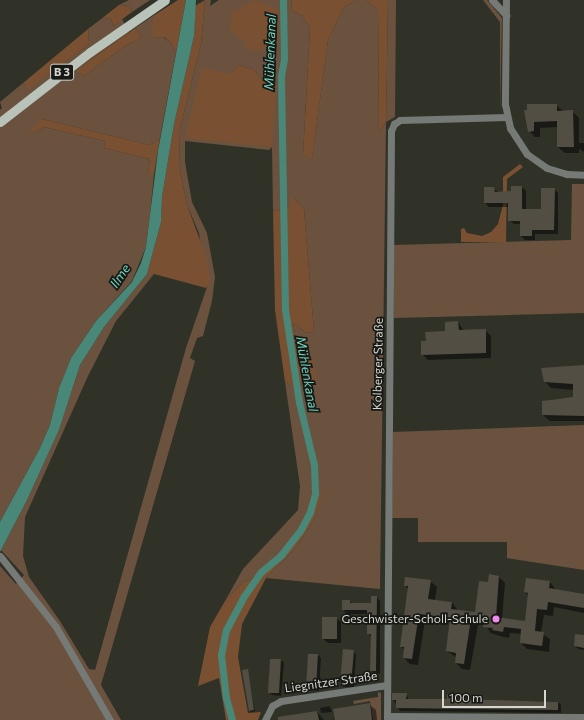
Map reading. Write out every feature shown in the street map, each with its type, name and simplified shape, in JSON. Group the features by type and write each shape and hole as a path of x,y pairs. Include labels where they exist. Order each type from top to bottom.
{"main road":[{"name":"B 3","path":"0,122 126,26 165,0"}],"street":[{"path":"492,0 506,15"},
{"path":"506,0 507,117 517,142 527,154 556,171 584,175"},
{"name":"Kolberger Straße","path":"387,718 391,131 394,124 400,120 507,117"},
{"path":"0,556 20,578 56,627 110,720"},
{"name":"Liegnitzer Straße","path":"265,720 272,706 281,701 387,685"},
{"path":"387,718 584,717"}],"shaded area":[{"path":"129,0 150,0 132,12 129,6 119,5"},
{"path":"178,0 186,0 176,53 171,43 164,37 152,38 153,16"},
{"path":"205,0 211,0 210,6 219,0 292,0 291,10 303,16 310,29 303,155 312,158 328,40 344,7 357,0 366,0 378,10 379,132 386,122 380,589 266,578 295,549 314,520 322,493 310,519 291,548 265,573 243,582 225,601 243,569 298,510 300,486 285,382 292,386 317,382 299,355 293,323 307,333 314,332 304,209 293,197 289,207 273,211 272,147 269,150 185,141 185,162 192,202 207,233 215,277 212,301 203,336 197,338 190,358 195,361 101,685 121,720 0,720 0,566 16,584 24,575 1,550 27,500 59,430 80,365 104,327 147,274 154,274 116,321 88,376 25,517 23,556 29,577 60,621 89,669 95,670 186,348 207,287 199,233 187,205 179,165 180,129 201,44","holes":["238,65 253,69 263,81 231,74"]},
{"path":"205,0 201,44 180,129 179,165 187,205 207,259 210,280 206,288 154,274 147,274 161,222 162,197 174,124 194,36 195,6"},
{"path":"255,0 279,10 279,40 259,51 244,48 245,42 230,30 232,13"},
{"path":"292,0 357,0 344,7 328,40 312,159 303,155 310,29 303,16 291,10"},
{"path":"366,0 388,0 386,122 379,132 378,10"},
{"path":"388,0 396,0 395,117 386,122"},
{"path":"483,0 487,0 502,18 500,113 500,22"},
{"path":"119,5 129,6 132,12 113,26 111,18 101,19"},
{"path":"153,16 153,38 163,37 171,43 176,53 160,138 150,145 42,119 36,132 44,127 105,141 104,148 150,159 148,174 154,174 146,247 132,281 96,321 71,358 59,388 50,425 40,448 0,522 0,110 2,108 0,102 23,83 29,88 89,44 88,29 101,19 111,18 113,26 122,19 129,32 75,71 84,76 125,46 142,38 135,28"},
{"path":"135,28 142,38 125,46 84,76 75,71"},
{"path":"88,29 89,44 29,89 23,83"},
{"path":"238,65 253,69 263,81 276,85 272,147 185,138 202,68 231,74"},
{"path":"42,119 150,145 160,138 154,174 148,174 150,159 104,148 105,141 44,127 36,132 28,131"},
{"path":"520,164 523,167 507,179 506,242 461,242 461,229 464,228 467,233 482,236 491,232 498,224 503,205 503,177"},
{"path":"572,184 584,184 584,313 394,318 394,245 571,240"},
{"path":"292,196 304,209 314,332 307,333 293,323 299,354 313,358 317,382 292,386 285,382 275,310 273,211 289,207"},
{"path":"584,425 584,570 507,558 507,542 418,542 418,518 392,518 393,432"},
{"path":"323,493 314,520 295,549 266,578 242,624 238,657 248,713 261,712 258,720 226,720 219,678 198,686 210,627 225,601 243,582 265,573 291,548 310,519 319,494"},
{"path":"378,692 381,693 381,720 373,720 370,701 354,704 353,701 378,697"}],"water":[{"path":"186,0 196,0 194,36 174,124 162,197 161,222 147,274 104,327 80,365 59,430 27,500 0,552 0,522 40,448 50,425 59,388 71,358 96,321 132,282 141,263 146,247 158,151"}],"building":[{"path":"527,104 557,104 557,111 573,110 574,147 557,147 557,121 534,122 534,131 528,132 524,110 527,110"},
{"path":"511,186 522,186 522,209 541,209 541,188 555,188 554,230 532,230 532,236 520,236 520,221 508,221 508,203 484,203 484,187 494,187 495,192 511,191"},
{"path":"458,321 459,330 486,329 486,353 421,355 421,341 426,341 425,332 445,331 445,322"},
{"path":"584,365 584,416 542,415 542,401 573,397 573,384 544,382 541,368"},
{"name":"Geschwister-Scholl-Schule","path":"489,574 499,576 496,617 525,621 528,593 524,592 526,578 550,581 549,588 584,594 584,608 548,602 547,610 537,609 535,631 544,632 542,646 520,643 521,629 504,627 503,632 492,630 493,628 483,627 484,620 471,619 464,664 455,663 456,653 446,651 450,618 419,614 412,659 403,658 404,647 400,647 408,586 404,586 405,577 431,580 428,599 452,602 451,609 475,612 479,581 488,582"},
{"path":"371,596 377,596 376,671 370,671 371,634 367,634 367,610 342,610 342,600 350,600 350,603 371,603"},
{"path":"322,617 337,617 337,639 322,639"},
{"path":"575,634 584,635 584,648 574,646"},
{"path":"343,649 354,650 351,684 340,684"},
{"path":"308,654 318,654 316,688 306,688"},
{"path":"270,659 281,659 279,693 268,693"},
{"path":"248,669 254,710 249,711 242,670"},
{"path":"392,693 407,693 406,699 447,699 447,694 456,694 456,699 558,702 558,710 396,708 396,700 392,700"},
{"path":"370,703 372,720 335,720 333,709"},
{"path":"317,711 319,720 278,720 278,717"}],"waterway":[{"name":"Mühlenkanal","path":"232,720 226,698 221,655 226,630 244,596 261,572 281,555 300,531 310,512 315,493 314,465 299,402 285,309 281,76 284,59 283,0"}],"place":[{"name":"Geschwister-Scholl-Schule","path":"496,619"}],"water label":[{"name":"Ilme","path":"120,276"}]}
